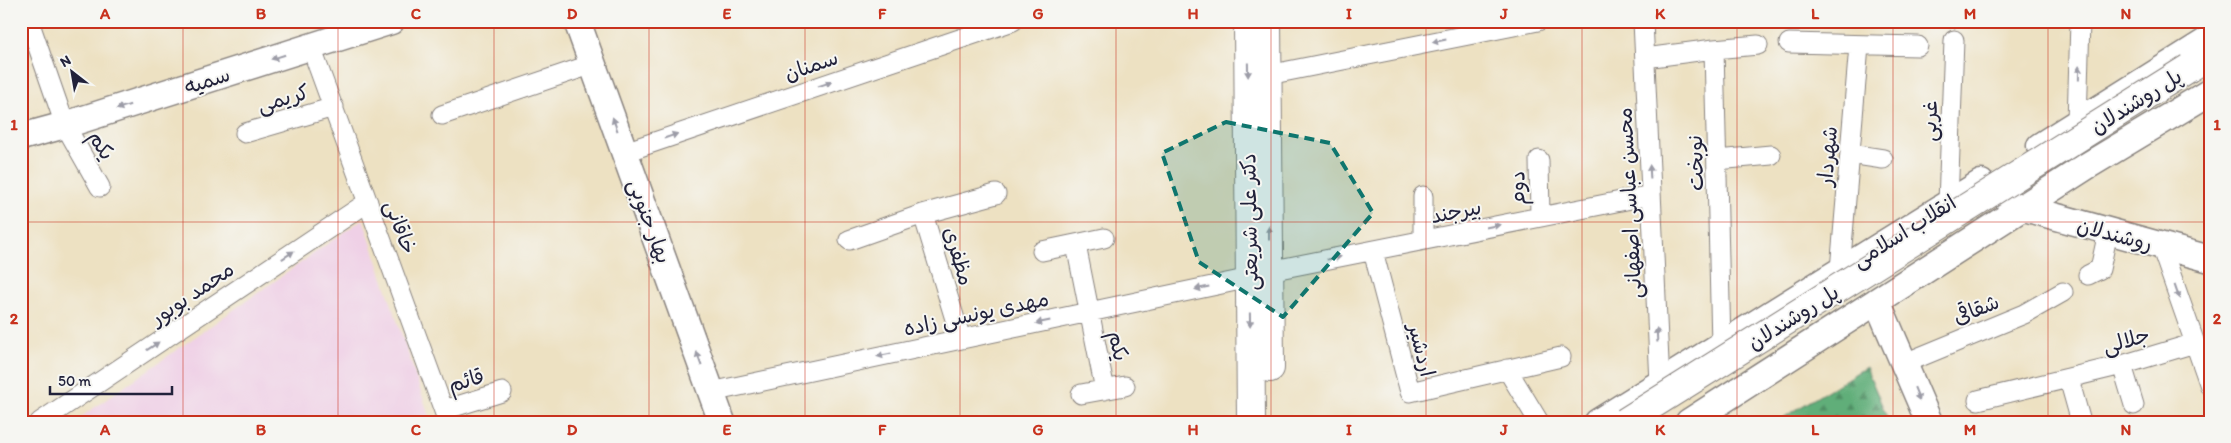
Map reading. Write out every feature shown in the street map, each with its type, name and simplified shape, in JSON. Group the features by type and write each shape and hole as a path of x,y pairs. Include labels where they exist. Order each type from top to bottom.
{"main road":[{"name":"سمیه","path":"21,137 65,126 390,21"},
{"name":"بهار جنوبی","path":"577,21 722,422"},
{"name":"دکتر علی شریعتی","path":"1248,21 1260,275 1270,422"},
{"name":"دکتر علی شریعتی","path":"1251,422 1260,275 1268,75 1267,21"},
{"name":"انقلاب اسلامی","path":"1598,422 2210,39"},
{"name":"انقلاب اسلامی","path":"1689,422 2086,166 2204,75"},
{"name":"پل روشندلان","path":"1625,422 2204,75"},
{"name":"پل روشندلان","path":"1657,422 2204,75"},
{"path":"2070,127 2049,149 2047,158 2049,165 2054,170 2064,173 2086,166"},
{"path":"1957,198 1973,215 1976,227 1970,241"},
{"name":"روشندلان","path":"1957,198 2020,208 2210,259"},
{"path":"1877,301 1929,422"},
{"path":"1777,309 1789,312 1804,338 1801,349"}],"street":[{"name":"یکم","path":"29,21 65,126 100,187"},
{"name":"سمنان","path":"624,152 1013,21"},
{"path":"1268,75 1491,26 1538,21"},
{"name":"محسن عباسی اصفهانی","path":"1643,21 1660,383"},
{"path":"2070,127 2080,21"},
{"name":"غربی","path":"1954,40 1957,198"},
{"path":"1789,43 1918,46"},
{"path":"1645,58 1758,45"},
{"name":"شهردار","path":"1840,270 1859,46"},
{"name":"خاقانی","path":"312,47 446,416"},
{"name":"نوبخت","path":"1714,49 1721,345"},
{"path":"442,114 593,64"},
{"name":"کریمی","path":"245,133 334,107"},
{"path":"1850,154 1883,159"},
{"path":"1717,160 1771,155"},
{"name":"دوم","path":"1539,160 1540,217"},
{"path":"849,240 924,214 996,194"},
{"name":"بیرجند","path":"1260,275 1373,250 1651,194"},
{"path":"1422,196 1423,240"},
{"name":"محمد بوبور","path":"40,422 368,202"},
{"name":"مظفری","path":"924,214 960,339"},
{"path":"2088,275 2100,269 2108,232"},
{"path":"1042,251 1104,238"},
{"name":"یکم","path":"1076,245 1105,390"},
{"path":"2161,246 2202,355 2210,386"},
{"name":"اردشیر","path":"1373,250 1410,392 1561,356"},
{"name":"مهدی یونسی زاده","path":"711,392 1260,275"},
{"name":"شقاقی","path":"1905,363 2024,314 2063,292"},
{"name":"جلالی","path":"1978,400 2122,365 2202,355"},
{"path":"2122,365 2134,405"},
{"path":"1507,369 1539,422"},
{"path":"2069,379 2081,422"},
{"name":"یکم","path":"1081,394 1125,386"},
{"name":"قائم","path":"446,416 502,392"}],"highlighted area":[{"path":"1226,122 1330,143 1373,213 1283,317 1199,262 1162,153"}],"shaded area":[{"path":"363,219 431,422 74,422"}],"green space":[{"path":"1866,367 1889,422 1776,422"}]}
